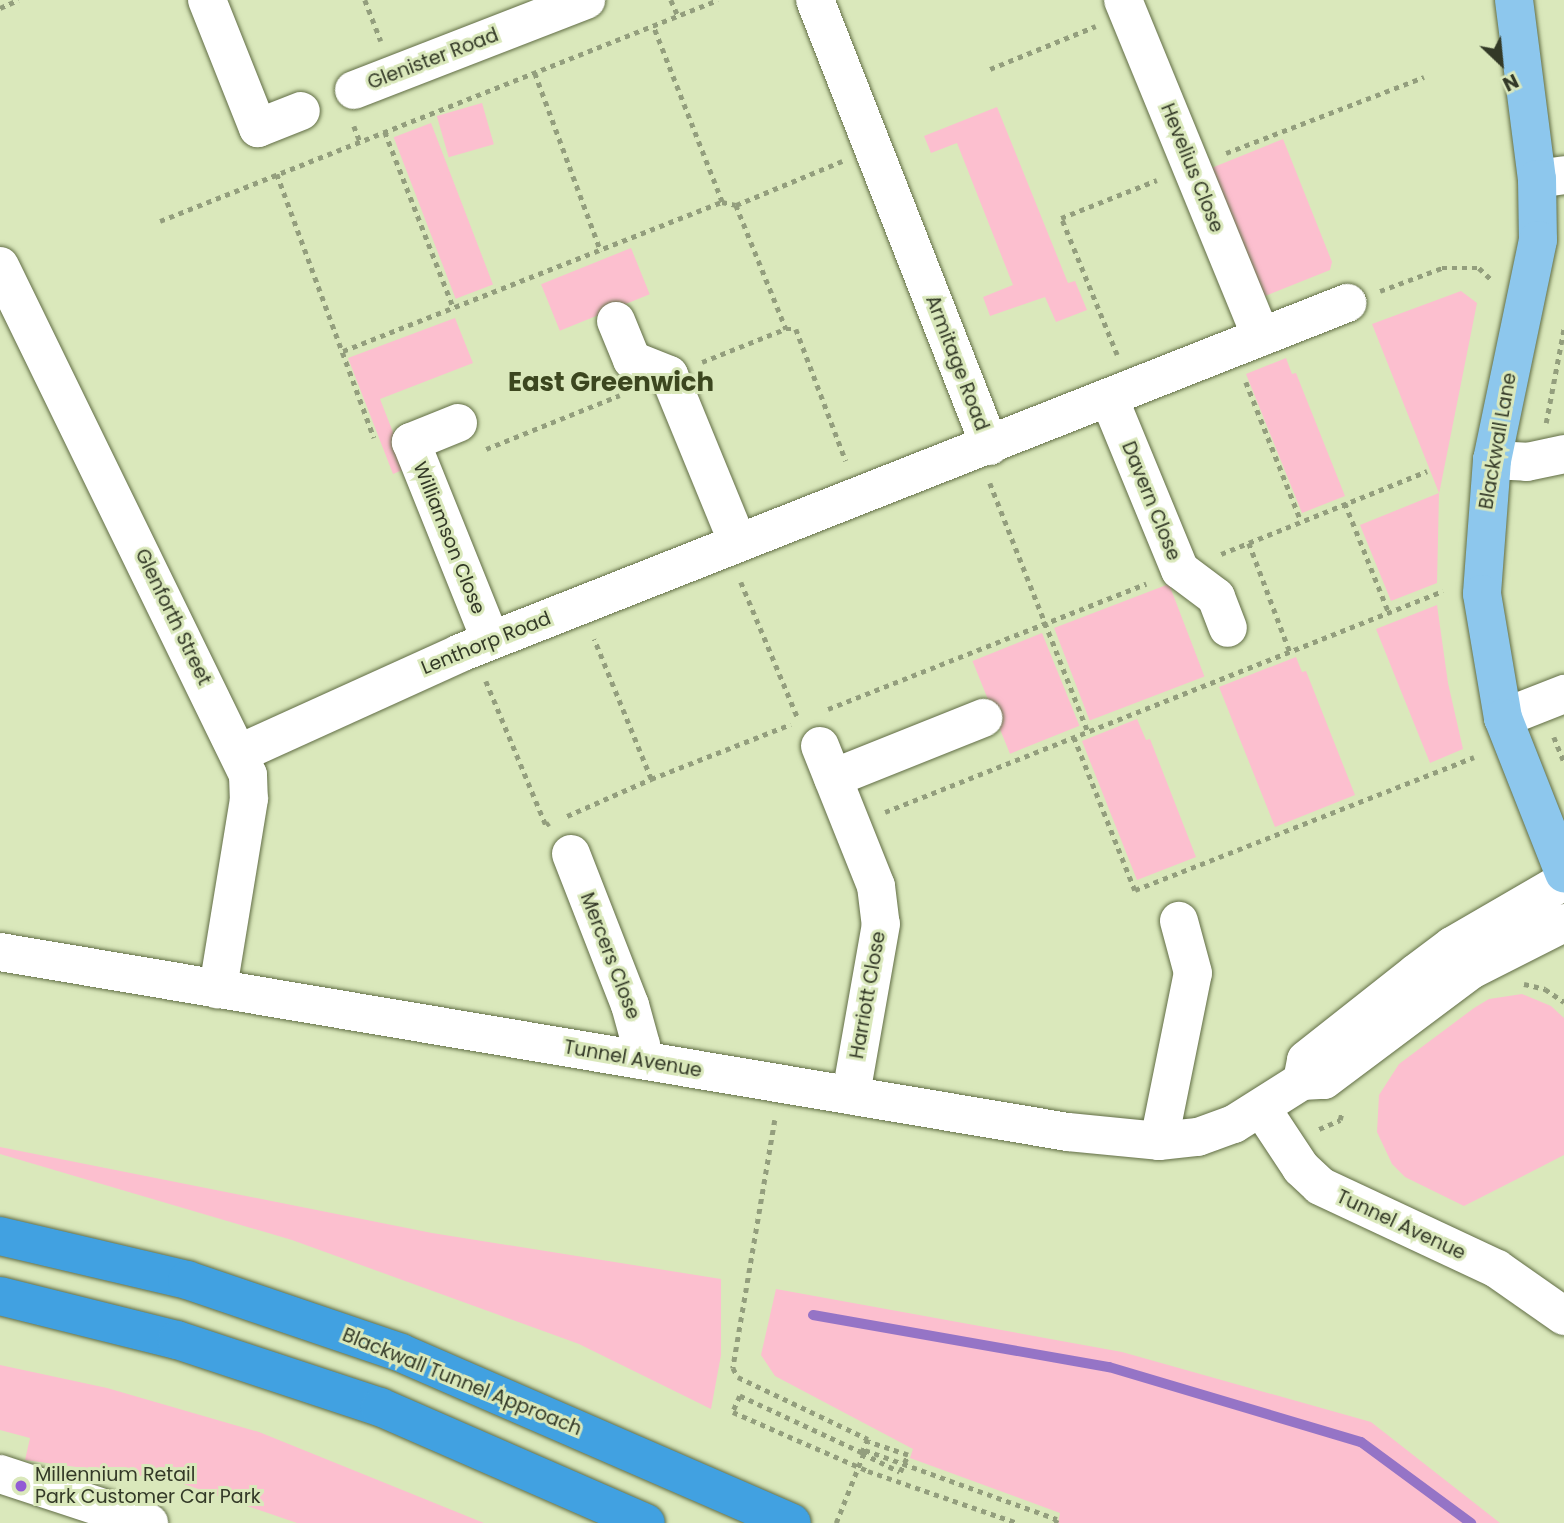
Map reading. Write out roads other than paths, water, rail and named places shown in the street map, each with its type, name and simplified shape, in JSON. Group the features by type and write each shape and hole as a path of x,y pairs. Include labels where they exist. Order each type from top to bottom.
{"highway":[{"name":"Blackwall Tunnel Approach","path":"0,1236 187,1280 401,1353 792,1523"},
{"path":"0,1296 177,1340 380,1407 646,1523"}],"main road":[{"name":"Blackwall Lane","path":"1514,0 1551,177 1492,460 1482,594 1503,718 1564,873"}],"street":[{"path":"207,0 258,128 301,111"},
{"name":"Glenister Road","path":"354,90 506,14 586,0"},
{"name":"Armitage Road","path":"815,0 988,459 1116,383 1261,337 1347,303"},
{"name":"Hevelius Close","path":"1113,12 1261,337"},
{"name":"Glenforth Street","path":"0,266 240,753 249,799 218,989"},
{"path":"616,321 632,360 683,370 731,544"},
{"name":"Davern Close","path":"1116,383 1180,570 1216,597 1228,628"},
{"name":"Williamson Close","path":"467,438 395,446 486,656"},
{"path":"1492,460 1527,462 1555,440"},
{"name":"Lenthorp Road","path":"240,753 323,718 395,680 486,656 731,544 790,520 859,494 988,459"},
{"path":"1503,718 1559,710"},
{"name":"Harriott Close","path":"851,1095 881,923 876,886 818,734 983,718"},
{"name":"Mercers Close","path":"571,854 630,1005 641,1045 640,1060"},
{"path":"1303,1081 1306,1060 1416,973 1452,946 1564,881"},
{"path":"1158,1140 1194,973 1179,921"},
{"name":"Tunnel Avenue","path":"0,952 1068,1132 1158,1140 1198,1137 1262,1109 1303,1081 1324,1080 1471,970 1564,923"},
{"name":"Tunnel Avenue","path":"1262,1109 1300,1168 1320,1186 1497,1269 1564,1316"},
{"path":"0,1474 149,1523"}],"waterway":[{"path":"813,1315 1109,1367 1361,1442 1471,1523"}],"place":[{"name":"Millennium Retail Park Customer Car Park","path":"21,1486"}],"district":[{"name":"East Greenwich","path":"611,383"}]}
